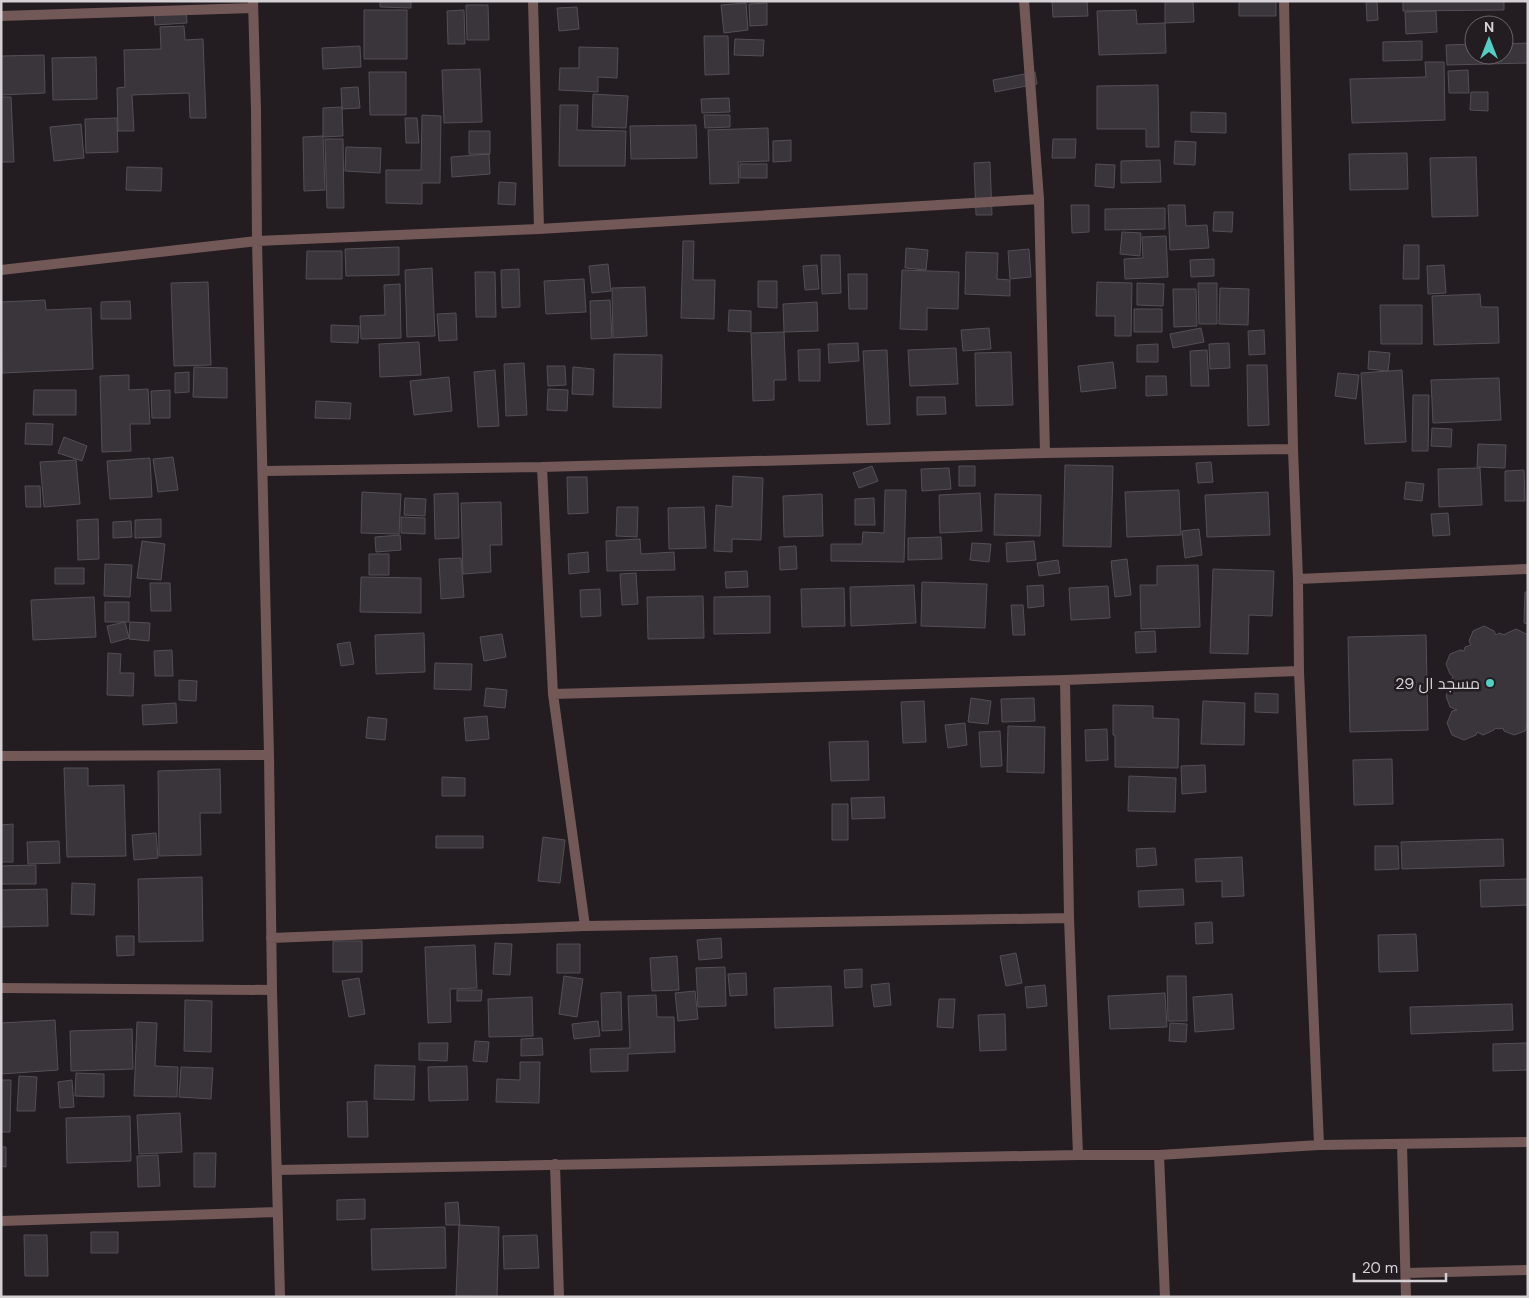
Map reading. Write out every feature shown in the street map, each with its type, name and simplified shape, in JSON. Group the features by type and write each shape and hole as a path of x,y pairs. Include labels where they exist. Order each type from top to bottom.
{"street":[{"path":"533,1 539,229"},
{"path":"1024,1 1039,199 1045,453"},
{"path":"1284,1 1293,449 1300,671 1320,1145"},
{"path":"1,16 253,5 269,755 272,990 280,1297"},
{"path":"1,270 257,241 539,229 1039,199"},
{"path":"263,472 542,467 1045,453 1293,449"},
{"path":"542,467 553,694 585,926"},
{"path":"1298,579 1528,569"},
{"path":"553,694 1065,680 1300,671"},
{"path":"1065,680 1069,918 1078,1155"},
{"path":"1,756 269,755"},
{"path":"271,938 585,926 1069,918"},
{"path":"1,988 272,990"},
{"path":"277,1170 1159,1155 1320,1145 1528,1142"},
{"path":"1402,1144 1406,1297"},
{"path":"1159,1155 1165,1297"},
{"path":"555,1164 559,1297"},
{"path":"1,1221 277,1212"},
{"path":"1406,1273 1528,1270"}],"building":[{"path":"380,1 411,1 411,8 380,7"},
{"path":"1052,1 1087,1 1088,16 1053,17"},
{"path":"1165,1 1193,1 1194,22 1165,23"},
{"path":"1239,1 1276,1 1276,16 1239,16"},
{"path":"1366,1 1377,1 1378,20 1367,21"},
{"path":"1403,1 1504,1 1504,10 1403,11"},
{"path":"746,3 748,30 724,33 721,5"},
{"path":"767,3 767,25 750,26 749,4"},
{"path":"466,5 488,5 489,40 467,40"},
{"path":"186,7 187,23 155,25 154,9"},
{"path":"577,7 579,29 559,31 557,8"},
{"path":"364,10 407,10 407,59 364,59"},
{"path":"464,10 465,44 448,44 447,11"},
{"path":"1136,10 1137,24 1165,23 1166,53 1099,55 1097,11"},
{"path":"1436,11 1437,32 1406,34 1405,12"},
{"path":"184,26 185,40 203,39 206,118 190,118 189,93 132,95 134,131 118,131 117,88 125,87 124,50 161,49 160,27"},
{"path":"704,36 728,36 729,74 705,75"},
{"path":"735,39 764,40 763,56 734,55"},
{"path":"1422,41 1422,60 1383,61 1383,42"},
{"path":"1528,43 1528,63 1514,63 1514,44"},
{"path":"1464,44 1464,65 1447,65 1446,45"},
{"path":"360,46 361,67 323,69 322,48"},
{"path":"579,47 618,48 617,78 598,77 598,92 559,90 560,68 579,68"},
{"path":"44,55 45,93 1,95 1,56"},
{"path":"96,57 97,99 53,100 52,58"},
{"path":"1425,62 1444,62 1445,120 1352,123 1350,79 1426,77"},
{"path":"480,69 482,122 444,123 442,70"},
{"path":"1468,70 1469,93 1449,93 1448,71"},
{"path":"369,72 406,72 406,115 370,115"},
{"path":"1035,72 1037,84 995,92 993,80"},
{"path":"1158,85 1159,147 1146,147 1146,129 1097,129 1097,86"},
{"path":"358,87 360,108 342,109 341,88"},
{"path":"1471,92 1488,92 1488,111 1470,110"},
{"path":"593,94 628,96 626,128 592,127"},
{"path":"1,97 11,97 14,162 1,162"},
{"path":"729,98 730,112 702,113 701,99"},
{"path":"560,105 578,105 577,130 626,131 625,166 559,166"},
{"path":"342,107 343,136 323,137 323,108"},
{"path":"1191,112 1226,113 1226,133 1191,132"},
{"path":"422,115 441,116 440,183 422,183 422,204 386,203 386,170 421,170"},
{"path":"704,115 730,115 730,127 705,128"},
{"path":"117,118 118,152 86,153 85,119"},
{"path":"405,118 417,118 419,143 406,143"},
{"path":"81,124 84,158 54,161 50,127"},
{"path":"696,125 697,158 631,159 630,126"},
{"path":"768,128 769,161 738,162 739,183 710,184 708,130"},
{"path":"469,131 490,131 490,154 469,154"},
{"path":"323,136 325,190 304,191 303,137"},
{"path":"325,139 343,139 344,208 327,208"},
{"path":"1053,139 1076,139 1075,158 1052,158"},
{"path":"791,140 791,161 773,162 773,141"},
{"path":"1175,141 1196,142 1195,165 1174,164"},
{"path":"346,147 381,148 380,173 345,171"},
{"path":"1407,153 1408,189 1350,190 1349,154"},
{"path":"489,154 490,174 452,177 451,157"},
{"path":"1476,157 1478,216 1432,217 1430,158"},
{"path":"1160,160 1161,182 1121,183 1121,161"},
{"path":"990,162 992,215 976,215 974,163"},
{"path":"740,164 767,164 767,178 740,178"},
{"path":"1096,164 1115,165 1114,188 1095,186"},
{"path":"127,167 162,168 161,191 126,190"},
{"path":"499,182 516,183 515,205 498,204"},
{"path":"1071,205 1089,205 1089,232 1072,233"},
{"path":"1168,205 1185,205 1186,226 1207,225 1209,248 1170,250"},
{"path":"1165,208 1165,229 1105,230 1105,209"},
{"path":"1214,212 1233,212 1232,232 1213,231"},
{"path":"1122,232 1141,233 1140,256 1120,254"},
{"path":"1166,236 1168,277 1125,279 1124,259 1143,258 1142,237"},
{"path":"683,241 694,241 693,280 715,280 714,319 681,318"},
{"path":"1404,245 1419,245 1419,279 1403,279"},
{"path":"399,247 399,275 346,276 345,249"},
{"path":"906,248 928,250 926,270 905,268"},
{"path":"1029,249 1031,277 1010,279 1008,251"},
{"path":"307,251 342,251 342,279 306,279"},
{"path":"966,252 998,253 997,279 1010,280 1010,296 965,294"},
{"path":"821,255 840,255 841,293 822,294"},
{"path":"1214,259 1214,276 1191,277 1190,260"},
{"path":"608,264 611,291 592,293 589,266"},
{"path":"817,265 819,289 805,290 803,266"},
{"path":"1444,265 1446,293 1428,294 1427,266"},
{"path":"432,268 435,336 407,337 405,270"},
{"path":"519,269 520,307 502,308 501,270"},
{"path":"902,270 959,272 958,309 927,308 927,330 900,329"},
{"path":"475,272 495,272 496,317 476,317"},
{"path":"848,274 867,274 867,309 849,309"},
{"path":"584,279 586,312 546,314 544,281"},
{"path":"758,281 777,281 777,308 758,307"},
{"path":"208,282 211,365 174,366 171,283"},
{"path":"1097,282 1132,283 1131,336 1115,336 1115,316 1096,316"},
{"path":"1137,283 1164,284 1163,306 1137,305"},
{"path":"1198,283 1217,283 1217,324 1199,324"},
{"path":"400,284 401,338 361,339 360,316 385,315 384,285"},
{"path":"645,287 647,336 613,338 612,288"},
{"path":"1220,288 1249,289 1248,325 1219,324"},
{"path":"1173,289 1196,289 1197,326 1174,327"},
{"path":"1480,294 1481,307 1498,307 1499,343 1434,345 1432,296"},
{"path":"45,300 46,310 91,308 93,369 2,373 1,302"},
{"path":"610,300 612,338 591,339 590,301"},
{"path":"130,301 131,319 101,319 101,302"},
{"path":"817,302 818,331 784,332 783,304"},
{"path":"1380,305 1422,305 1422,344 1381,344"},
{"path":"1134,309 1162,309 1162,332 1134,332"},
{"path":"729,310 751,311 751,332 728,331"},
{"path":"456,313 457,340 439,341 437,314"},
{"path":"331,325 359,326 358,343 331,342"},
{"path":"989,328 991,349 963,351 961,330"},
{"path":"1201,328 1204,342 1173,348 1170,334"},
{"path":"1264,330 1265,354 1249,355 1248,331"},
{"path":"784,332 786,380 774,380 774,400 753,401 751,333"},
{"path":"419,342 421,375 380,377 379,344"},
{"path":"858,343 859,361 829,363 828,344"},
{"path":"1229,343 1230,368 1210,369 1209,344"},
{"path":"1158,344 1158,362 1137,362 1137,345"},
{"path":"956,348 958,384 910,386 908,350"},
{"path":"820,349 820,381 799,381 798,350"},
{"path":"887,350 890,424 867,425 863,351"},
{"path":"1207,350 1209,386 1191,386 1190,351"},
{"path":"1369,351 1390,353 1388,371 1368,369"},
{"path":"1011,352 1013,405 976,406 975,353"},
{"path":"614,354 662,355 661,408 613,407"},
{"path":"1113,362 1116,388 1081,392 1078,366"},
{"path":"524,363 527,415 506,416 504,364"},
{"path":"1247,365 1267,365 1269,425 1248,426"},
{"path":"547,366 565,366 566,385 548,386"},
{"path":"194,367 227,368 227,398 193,397"},
{"path":"573,367 594,369 593,395 572,394"},
{"path":"495,370 499,426 478,427 474,372"},
{"path":"1402,370 1406,442 1365,444 1361,373"},
{"path":"189,372 189,392 175,393 175,373"},
{"path":"1338,373 1359,375 1356,399 1335,396"},
{"path":"129,375 129,390 148,389 150,424 130,424 131,451 102,452 100,376"},
{"path":"1146,376 1166,376 1167,395 1146,396"},
{"path":"449,377 452,411 414,415 410,381"},
{"path":"1499,378 1501,420 1433,423 1431,380"},
{"path":"548,389 568,390 567,411 547,410"},
{"path":"34,390 76,390 76,415 33,415"},
{"path":"170,390 170,418 152,418 151,391"},
{"path":"1413,395 1429,395 1428,451 1412,451"},
{"path":"917,397 945,397 946,414 917,415"},
{"path":"316,401 351,403 350,419 315,418"},
{"path":"26,423 53,424 52,445 25,444"},
{"path":"1432,428 1452,429 1451,447 1431,446"},
{"path":"64,437 87,446 82,461 58,453"},
{"path":"1478,444 1506,445 1505,468 1477,467"},
{"path":"173,457 178,490 158,492 153,459"},
{"path":"150,458 152,497 110,499 107,461"},
{"path":"76,460 80,504 44,507 40,462"},
{"path":"1211,462 1213,482 1198,483 1196,463"},
{"path":"1065,465 1113,466 1111,547 1063,546"},
{"path":"872,466 878,481 859,488 853,473"},
{"path":"959,466 975,466 975,486 959,486"},
{"path":"949,468 951,489 922,491 921,469"},
{"path":"1480,468 1482,505 1439,507 1438,469"},
{"path":"1524,470 1525,501 1505,501 1505,471"},
{"path":"733,476 763,478 761,540 732,539 732,552 714,551 716,505 732,507"},
{"path":"567,477 587,477 588,513 568,514"},
{"path":"1406,482 1424,484 1422,501 1404,499"},
{"path":"25,486 40,486 41,507 26,507"},
{"path":"885,490 906,490 904,562 831,561 831,544 862,544 863,532 884,533"},
{"path":"1179,490 1181,535 1127,537 1125,492"},
{"path":"362,492 401,494 399,534 361,533"},
{"path":"1268,492 1270,535 1207,537 1205,495"},
{"path":"458,493 459,538 435,539 434,494"},
{"path":"980,493 982,531 940,533 939,495"},
{"path":"822,494 823,536 784,537 783,496"},
{"path":"995,494 1041,495 1040,536 994,535"},
{"path":"405,498 426,499 425,516 404,515"},
{"path":"874,498 875,525 855,525 855,499"},
{"path":"501,502 502,545 490,545 491,572 463,574 461,503"},
{"path":"617,507 638,507 637,537 616,536"},
{"path":"704,507 706,548 669,549 668,508"},
{"path":"1448,513 1450,535 1433,536 1431,514"},
{"path":"401,517 425,518 425,534 401,533"},
{"path":"98,519 99,559 78,560 77,520"},
{"path":"161,519 161,537 135,538 135,520"},
{"path":"131,521 132,537 113,538 113,522"},
{"path":"1199,529 1202,555 1185,558 1182,531"},
{"path":"400,535 401,550 376,552 375,537"},
{"path":"941,537 942,559 908,560 908,538"},
{"path":"640,539 641,554 674,552 675,570 607,571 606,541"},
{"path":"142,541 165,544 161,580 137,578"},
{"path":"1034,541 1036,560 1007,562 1006,543"},
{"path":"972,543 991,544 989,562 970,560"},
{"path":"796,546 797,569 780,570 779,547"},
{"path":"588,552 589,572 569,574 568,554"},
{"path":"369,554 389,554 389,575 369,575"},
{"path":"461,558 464,597 441,599 439,559"},
{"path":"1127,559 1131,595 1115,597 1111,561"},
{"path":"1058,560 1060,573 1039,576 1037,563"},
{"path":"105,564 132,565 130,597 104,596"},
{"path":"1198,565 1200,627 1141,629 1140,585 1157,585 1157,566"},
{"path":"55,568 84,568 84,584 55,584"},
{"path":"1213,569 1274,571 1272,616 1249,615 1248,654 1210,653"},
{"path":"747,571 748,587 726,588 725,572"},
{"path":"636,573 638,604 622,605 620,574"},
{"path":"361,577 421,578 421,613 360,612"},
{"path":"922,582 987,584 985,628 921,626"},
{"path":"150,583 170,583 171,611 151,611"},
{"path":"914,585 916,623 851,626 850,587"},
{"path":"1043,585 1044,606 1028,608 1027,586"},
{"path":"1108,586 1110,618 1071,620 1069,588"},
{"path":"844,588 845,626 802,627 801,589"},
{"path":"600,589 601,616 581,617 580,590"},
{"path":"1525,592 1528,592 1528,624 1524,623"},
{"path":"703,596 704,638 648,639 647,597"},
{"path":"770,596 770,633 714,634 714,597"},
{"path":"94,597 96,637 33,640 31,600"},
{"path":"105,602 129,602 129,622 105,622"},
{"path":"1011,605 1023,605 1025,635 1013,635"},
{"path":"125,622 129,638 111,643 107,626"},
{"path":"130,622 150,623 149,641 129,639"},
{"name":"مسجد ال 29","path":"1484,626 1494,631 1496,635 1499,633 1505,635 1516,629 1528,635 1528,723 1525,731 1514,735 1504,731 1503,728 1495,728 1483,735 1477,732 1476,735 1464,740 1452,735 1447,723 1452,711 1457,710 1450,707 1446,696 1450,686 1453,685 1451,681 1453,676 1450,674 1446,664 1450,654 1460,650 1464,651 1465,647 1471,645 1469,641 1473,631"},
{"path":"1155,631 1156,652 1136,653 1135,632"},
{"path":"424,633 425,672 376,674 375,635"},
{"path":"502,634 506,657 484,661 480,637"},
{"path":"1426,635 1428,730 1350,732 1348,637"},
{"path":"350,642 354,664 341,666 337,644"},
{"path":"172,650 173,676 155,676 154,651"},
{"path":"108,653 121,654 120,673 134,673 133,696 107,695"},
{"path":"435,663 472,664 471,690 434,689"},
{"path":"179,680 197,681 196,701 179,700"},
{"path":"486,688 507,690 505,708 484,706"},
{"path":"1255,693 1278,694 1278,713 1255,712"},
{"path":"971,698 991,701 988,724 968,722"},
{"path":"1034,698 1035,721 1002,722 1001,699"},
{"path":"924,701 926,742 903,743 901,702"},
{"path":"1203,701 1245,703 1244,745 1201,744"},
{"path":"176,703 177,723 143,725 142,705"},
{"path":"1113,705 1153,706 1153,718 1179,719 1178,768 1115,767"},
{"path":"487,716 489,739 466,741 464,718"},
{"path":"368,717 387,719 385,740 366,738"},
{"path":"965,723 967,745 948,748 945,725"},
{"path":"1008,726 1045,727 1044,773 1007,772"},
{"path":"1107,729 1108,760 1086,761 1085,730"},
{"path":"1000,731 1002,766 981,767 979,732"},
{"path":"868,741 869,780 831,781 829,742"},
{"path":"1392,759 1393,804 1354,805 1353,760"},
{"path":"1205,765 1206,792 1182,794 1181,766"},
{"path":"64,768 88,768 88,786 124,785 126,856 67,857"},
{"path":"220,769 221,813 200,813 201,855 159,856 158,771"},
{"path":"1129,776 1176,778 1175,812 1128,811"},
{"path":"442,777 465,778 465,796 442,796"},
{"path":"884,797 885,818 852,819 851,798"},
{"path":"832,804 848,804 848,840 832,840"},
{"path":"13,824 13,862 1,862 1,825"},
{"path":"156,833 158,858 134,860 132,835"},
{"path":"436,836 483,836 483,848 436,848"},
{"path":"543,837 565,840 560,883 538,881"},
{"path":"1503,839 1504,866 1402,869 1401,842"},
{"path":"59,841 60,863 28,864 27,842"},
{"path":"1375,846 1398,846 1399,869 1375,870"},
{"path":"1155,848 1157,865 1137,867 1136,849"},
{"path":"1242,857 1244,896 1222,897 1222,881 1196,882 1195,859"},
{"path":"36,865 36,884 1,884 1,866"},
{"path":"202,877 203,941 139,942 138,879"},
{"path":"1528,879 1528,905 1481,907 1480,880"},
{"path":"72,883 95,884 94,915 71,914"},
{"path":"47,889 48,926 2,927 1,890"},
{"path":"1183,889 1184,905 1139,907 1138,891"},
{"path":"1212,922 1213,943 1196,944 1195,923"},
{"path":"1416,934 1418,971 1379,972 1378,935"},
{"path":"116,936 134,936 134,955 117,956"},
{"path":"721,938 722,958 699,960 697,940"},
{"path":"333,941 362,941 362,972 333,972"},
{"path":"495,943 512,944 510,975 493,974"},
{"path":"557,944 580,944 580,973 557,973"},
{"path":"475,945 477,988 450,989 451,1022 428,1023 425,947"},
{"path":"1016,953 1022,983 1006,986 1000,956"},
{"path":"677,956 679,990 652,991 650,958"},
{"path":"725,967 726,1006 698,1007 696,968"},
{"path":"862,969 862,987 845,988 844,970"},
{"path":"746,973 747,995 730,996 728,974"},
{"path":"564,976 583,979 577,1017 559,1014"},
{"path":"1167,976 1186,976 1187,1021 1168,1021"},
{"path":"359,978 365,1014 349,1017 342,981"},
{"path":"889,983 891,1005 874,1007 871,985"},
{"path":"1045,985 1047,1006 1027,1008 1025,987"},
{"path":"831,986 833,1026 775,1028 774,988"},
{"path":"457,990 482,990 481,1001 457,1001"},
{"path":"695,991 698,1019 678,1021 675,993"},
{"path":"621,992 622,1030 602,1031 601,993"},
{"path":"1165,993 1167,1027 1110,1029 1108,996"},
{"path":"1232,994 1234,1029 1195,1032 1193,997"},
{"path":"656,995 657,1017 674,1017 675,1052 628,1054 628,1071 591,1072 590,1049 630,1048 628,996"},
{"path":"532,997 533,1036 489,1037 488,999"},
{"path":"939,999 955,999 953,1028 937,1027"},
{"path":"185,1000 212,1001 211,1052 184,1051"},
{"path":"1512,1004 1513,1030 1411,1034 1410,1007"},
{"path":"1005,1014 1006,1050 980,1051 978,1015"},
{"path":"55,1020 58,1070 1,1074 1,1023"},
{"path":"598,1021 600,1036 574,1039 572,1024"},
{"path":"137,1022 157,1023 155,1066 178,1067 177,1097 134,1096"},
{"path":"1170,1023 1187,1024 1186,1042 1169,1041"},
{"path":"132,1029 133,1069 71,1071 70,1031"},
{"path":"542,1038 543,1055 521,1056 521,1039"},
{"path":"475,1041 489,1042 487,1062 473,1061"},
{"path":"419,1043 448,1043 447,1061 419,1060"},
{"path":"1528,1043 1528,1070 1493,1071 1493,1044"},
{"path":"520,1062 540,1062 539,1103 496,1102 497,1079 520,1080"},
{"path":"375,1065 415,1066 414,1100 374,1099"},
{"path":"467,1066 468,1100 429,1101 428,1067"},
{"path":"181,1067 213,1068 211,1099 179,1097"},
{"path":"76,1073 104,1074 104,1097 75,1096"},
{"path":"19,1076 37,1077 35,1111 17,1111"},
{"path":"1,1080 11,1080 10,1132 1,1132"},
{"path":"72,1080 74,1107 60,1108 58,1082"},
{"path":"367,1101 368,1137 348,1137 347,1102"},
{"path":"180,1113 182,1152 139,1154 137,1115"},
{"path":"130,1116 131,1161 67,1163 66,1118"},
{"path":"1,1147 6,1147 6,1167 1,1166"},
{"path":"194,1153 216,1153 215,1187 194,1187"},
{"path":"158,1155 160,1186 138,1187 137,1156"},
{"path":"365,1199 365,1219 337,1220 337,1200"},
{"path":"458,1202 460,1225 446,1225 445,1203"},
{"path":"459,1225 499,1227 497,1297 456,1296"},
{"path":"445,1227 446,1268 372,1270 371,1229"},
{"path":"91,1232 118,1232 118,1253 91,1253"},
{"path":"24,1235 47,1235 48,1276 25,1276"},
{"path":"537,1235 539,1268 504,1269 503,1236"}],"place":[{"name":"مسجد ال 29","path":"1490,683"}]}
